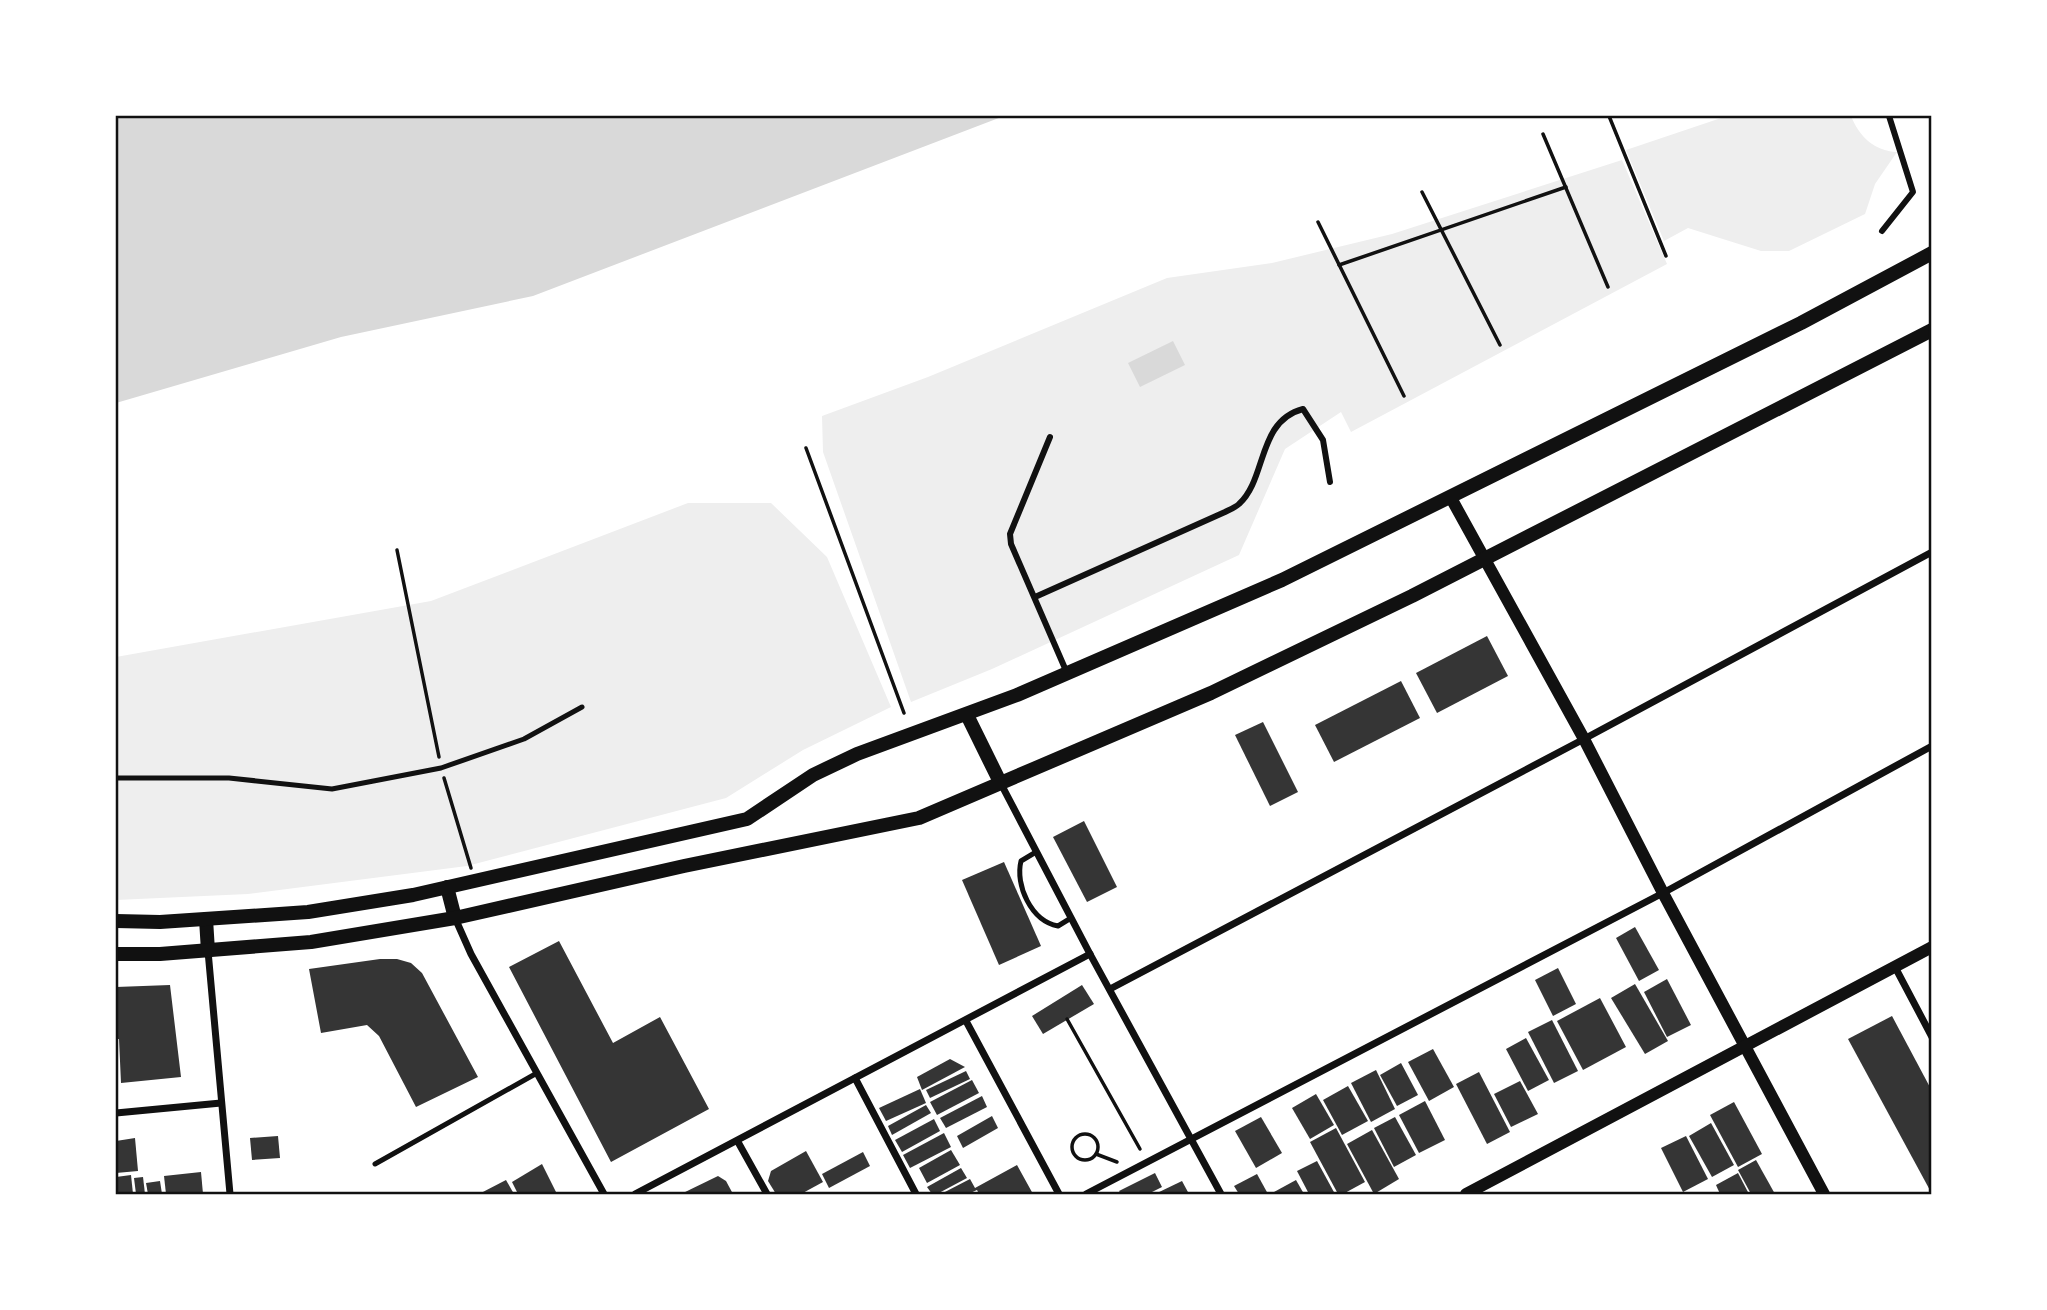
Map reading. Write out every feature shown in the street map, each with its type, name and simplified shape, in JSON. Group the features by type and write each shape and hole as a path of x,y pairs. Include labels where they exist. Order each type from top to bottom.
{"main road":[{"path":"116,921 206,919 308,912 447,887 747,820 813,775 857,754 967,715 1282,580 1801,323 1931,253"},
{"path":"116,954 208,951 311,942 455,918 684,866 919,818 1211,693 1484,559 1931,330"},
{"path":"967,715 1000,782"},
{"path":"447,887 455,918"},
{"path":"206,919 208,951"}],"street":[{"path":"1882,231 1913,192 1889,116"},
{"path":"1035,597 1240,504 1274,429 1289,413 1303,409 1323,440 1330,482"},
{"path":"1050,437 1010,534 1014,553 1067,673"},
{"path":"1451,498 1584,740 1825,1195"},
{"path":"1110,989 1584,740 1931,552"},
{"path":"1086,1195 1663,892 1931,746"},
{"path":"1000,782 1221,1195"},
{"path":"455,918 471,954 604,1195"},
{"path":"1466,1195 1931,947"},
{"path":"208,951 230,1195"},
{"path":"635,1195 1090,954"},
{"path":"1895,967 1931,1037"},
{"path":"965,1021 1059,1195"},
{"path":"855,1078 916,1195"},
{"path":"116,1113 221,1103"},
{"path":"738,1142 767,1195"}],"lane":[{"path":"116,778 229,778 332,789 441,768 524,739 582,708"},
{"path":"1036,852 1021,861 1018,874 1026,896 1037,916 1046,923 1058,926 1071,918"},
{"path":"375,1164 537,1073"}],"path":[{"path":"1609,116 1666,256"},
{"path":"1544,134 1608,287"},
{"path":"1339,265 1566,187"},
{"path":"1422,192 1500,345"},
{"path":"1318,222 1404,396"},
{"path":"806,448 904,713"},
{"path":"397,550 441,768 472,870"},
{"path":"1068,1019 1140,1149"},
{"path":"1080,1135 1091,1136 1098,1146 1096,1154 1089,1159 1080,1159 1073,1154 1074,1140 1080,1135"},
{"path":"1096,1154 1117,1162"}],"shaded area":[{"path":"116,116 1004,116 533,296 341,337 116,403"},
{"path":"1727,116 1851,116 1868,141 1881,149 1897,152 1875,184 1865,214 1789,251 1761,251 1688,228 1664,241 1626,150"},
{"path":"1622,160 1667,264 1351,432 1341,412 1285,449 1239,555 992,669 911,702 823,452 822,416 928,377 1167,278 1272,263 1392,234"},
{"path":"1173,341 1185,365 1140,387 1128,363"},
{"path":"688,503 771,503 827,557 891,707 803,750 726,798 467,866 248,894 116,900 116,657 431,601"}],"building":[{"path":"1487,636 1508,676 1437,713 1416,673"},
{"path":"1401,681 1420,718 1334,762 1315,725"},
{"path":"1263,722 1298,792 1270,806 1235,735"},
{"path":"1084,821 1117,887 1087,902 1053,837"},
{"path":"1004,862 1041,946 999,965 962,880"},
{"path":"1635,927 1659,970 1639,981 1616,938"},
{"path":"559,941 613,1043 660,1017 709,1109 611,1162 509,967"},
{"path":"397,959 411,963 422,973 478,1077 416,1107 379,1036 367,1025 321,1033 309,969"},
{"path":"1558,968 1576,1004 1553,1016 1535,980"},
{"path":"1667,979 1691,1025 1667,1037 1644,992"},
{"path":"1635,984 1668,1041 1645,1054 1611,998"},
{"path":"170,985 181,1077 121,1083 119,1039 116,1039 116,987"},
{"path":"1082,985 1094,1004 1043,1034 1032,1016"},
{"path":"1600,998 1626,1047 1583,1070 1557,1021"},
{"path":"1892,1016 1932,1091 1932,1194 1848,1039"},
{"path":"1552,1020 1578,1071 1554,1083 1528,1032"},
{"path":"1526,1038 1549,1080 1528,1091 1506,1049"},
{"path":"1433,1049 1454,1087 1429,1101 1408,1062"},
{"path":"950,1059 965,1067 922,1090 917,1077"},
{"path":"1401,1063 1418,1095 1397,1106 1380,1075"},
{"path":"1376,1070 1395,1109 1371,1122 1351,1083"},
{"path":"966,1071 970,1079 930,1098 926,1090"},
{"path":"1479,1072 1510,1132 1487,1144 1456,1084"},
{"path":"972,1080 979,1093 937,1115 930,1102"},
{"path":"1520,1081 1538,1114 1511,1127 1494,1094"},
{"path":"1348,1086 1368,1121 1342,1135 1323,1100"},
{"path":"920,1089 926,1103 886,1121 879,1108"},
{"path":"1316,1094 1334,1125 1310,1139 1292,1108"},
{"path":"982,1096 987,1107 946,1128 940,1118"},
{"path":"1425,1101 1445,1140 1419,1153 1399,1115"},
{"path":"1734,1102 1762,1154 1738,1167 1710,1115"},
{"path":"926,1105 931,1113 892,1135 888,1126"},
{"path":"992,1116 998,1128 963,1148 957,1136"},
{"path":"1261,1117 1282,1153 1256,1168 1235,1131"},
{"path":"1395,1117 1416,1155 1394,1167 1374,1128"},
{"path":"934,1119 940,1131 902,1152 895,1140"},
{"path":"1711,1123 1734,1165 1712,1177 1689,1136"},
{"path":"1336,1128 1365,1182 1343,1194 1338,1194 1310,1142"},
{"path":"1372,1130 1399,1179 1374,1194 1347,1144"},
{"path":"944,1133 951,1147 910,1168 903,1155"},
{"path":"278,1136 280,1158 252,1160 250,1138"},
{"path":"1686,1136 1708,1179 1683,1192 1661,1148"},
{"path":"135,1138 138,1171 116,1173 116,1141"},
{"path":"951,1150 960,1165 927,1183 919,1168"},
{"path":"806,1151 823,1182 801,1194 776,1194 768,1181 771,1171"},
{"path":"863,1152 870,1166 829,1188 822,1174"},
{"path":"1756,1160 1775,1194 1751,1194 1738,1170"},
{"path":"1317,1161 1335,1194 1309,1194 1297,1171"},
{"path":"542,1164 557,1194 518,1194 512,1182"},
{"path":"1017,1165 1033,1194 979,1194 977,1190 968,1194 941,1194 970,1179 975,1188"},
{"path":"961,1168 967,1178 937,1194 932,1194 927,1187"},
{"path":"201,1172 203,1194 166,1194 164,1176"},
{"path":"1155,1173 1162,1187 1152,1192 1154,1194 1121,1194 1119,1191"},
{"path":"1738,1173 1749,1194 1720,1194 1716,1185"},
{"path":"1257,1174 1268,1194 1239,1194 1234,1186"},
{"path":"131,1175 133,1194 116,1194 116,1177"},
{"path":"718,1176 726,1181 733,1194 681,1194"},
{"path":"143,1177 145,1194 136,1194 134,1178"},
{"path":"506,1180 514,1194 479,1194"},
{"path":"1296,1180 1304,1194 1275,1194 1274,1192"},
{"path":"160,1181 162,1194 148,1194 146,1183"},
{"path":"1182,1181 1189,1194 1155,1194"}]}
